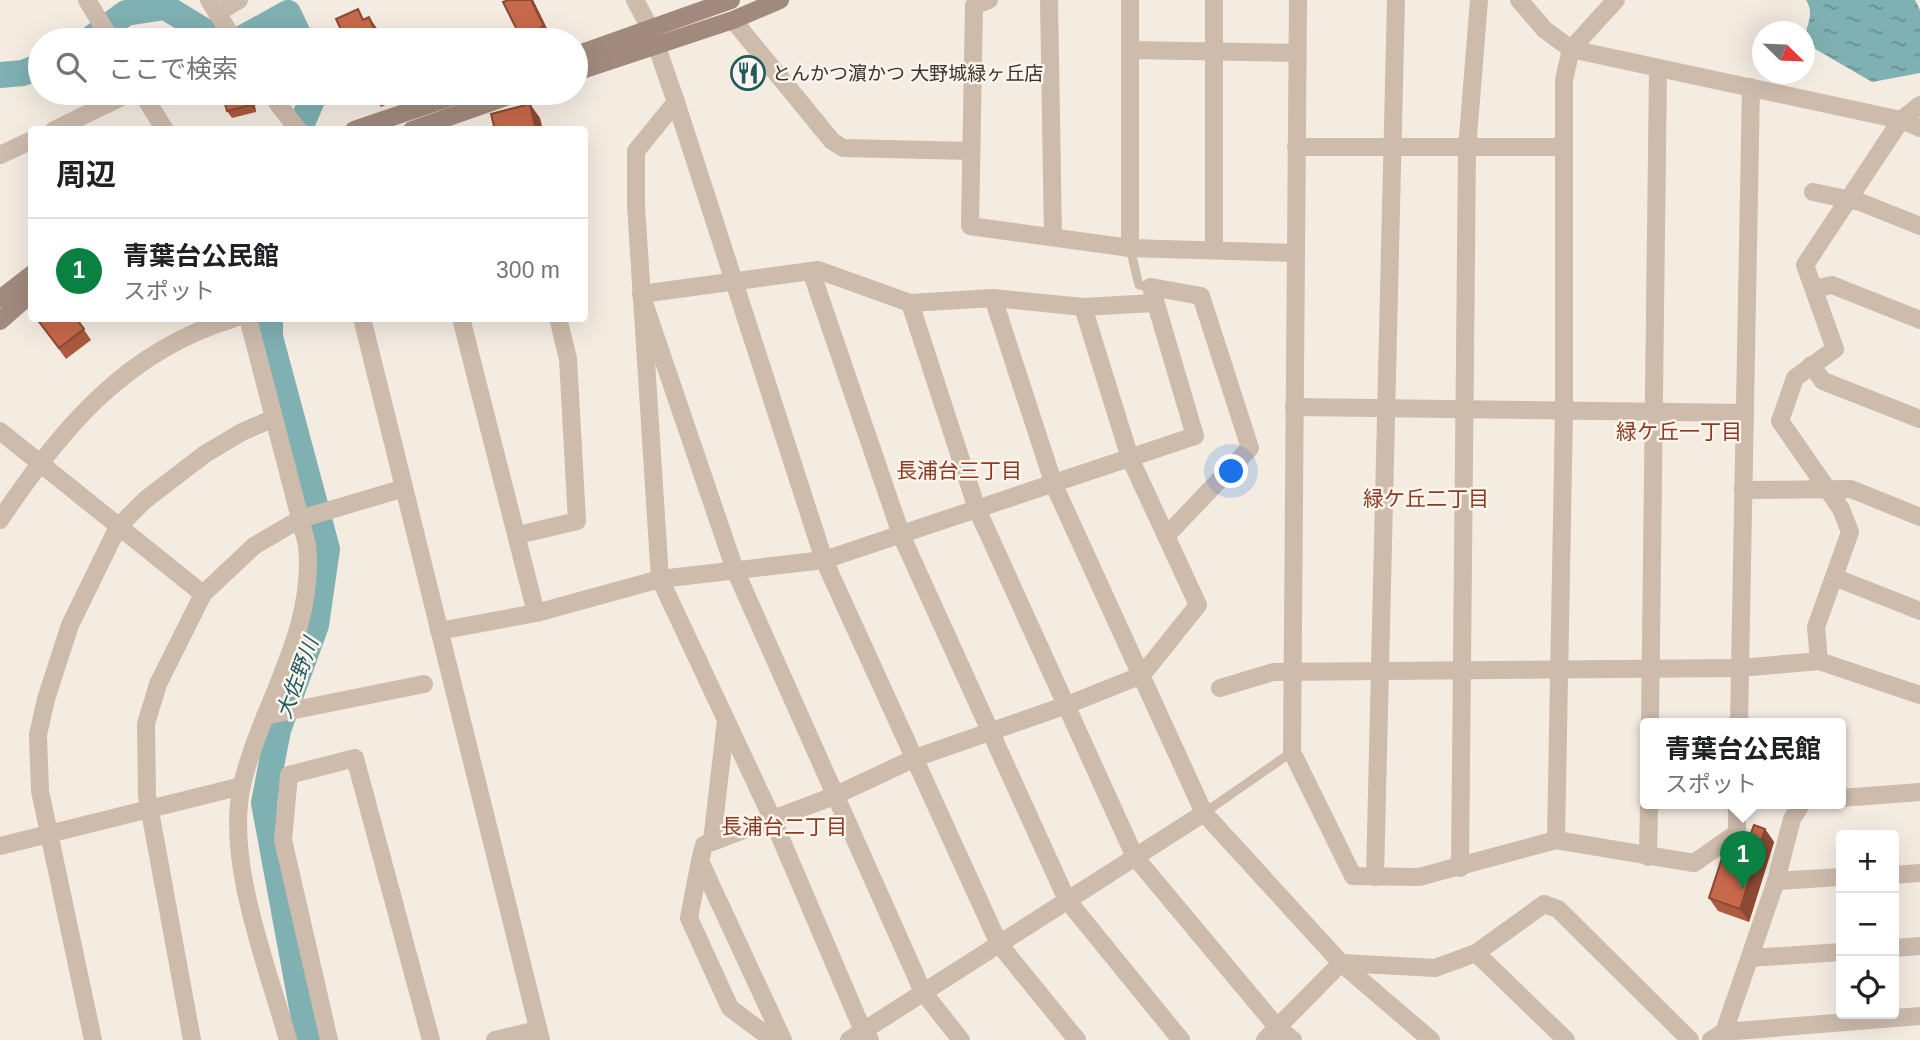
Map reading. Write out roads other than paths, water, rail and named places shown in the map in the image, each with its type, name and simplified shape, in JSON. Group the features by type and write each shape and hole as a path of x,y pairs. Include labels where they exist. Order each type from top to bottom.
{"main road":[{"path":"588,67 731,0"},
{"path":"588,52 733,20 780,0"},
{"path":"366,126 428,105"},
{"path":"423,126 483,105"},
{"path":"0,299 28,277"},
{"path":"0,321 28,296"}],"street":[{"path":"87,0 104,28"},
{"path":"227,28 216,11 239,0"},
{"path":"635,0 653,37 676,103 824,560 999,944 1077,1040"},
{"path":"989,0 974,6 970,226 1130,248 1295,253"},
{"path":"1049,0 1053,237"},
{"path":"1130,0 1130,248"},
{"path":"1214,0 1214,250"},
{"path":"1298,0 1292,752 1353,876 1419,877 1556,841 1694,863 1737,833 1737,809"},
{"path":"1375,877 1396,0"},
{"path":"1460,868 1467,149 1479,0"},
{"path":"1518,0 1545,30 1572,49 1901,120 1920,128"},
{"path":"1556,841 1557,670 1564,411 1564,80 1572,49 1616,0"},
{"path":"733,20 832,141 843,148 971,151"},
{"path":"1130,50 1297,53"},
{"path":"1650,718 1658,68"},
{"path":"1739,718 1751,87"},
{"path":"676,103 636,150 660,579 772,818 861,1037 923,992 1204,813"},
{"path":"62,126 105,105"},
{"path":"149,105 163,126"},
{"path":"279,105 296,126"},
{"path":"1819,661 1815,627 1850,532 1841,509 1780,421 1795,378 1835,349 1805,265 1901,120 1920,105"},
{"path":"0,155 28,142"},
{"path":"1296,147 1564,147"},
{"path":"1813,192 1860,202 1920,226"},
{"path":"642,294 735,284 818,270 910,303 993,298 1083,307 1152,295 1201,296 1250,449 1166,536"},
{"path":"811,271 902,537 1067,900 1181,1040"},
{"path":"1814,289 1832,285 1920,320"},
{"path":"642,294 735,570 923,992 961,1040"},
{"path":"439,631 536,612 660,579 824,560 902,537 1195,436 1152,295"},
{"path":"993,298 1054,485 1204,813 1341,963 1431,1040"},
{"path":"910,303 977,509 1135,857 1271,1034 1293,1040"},
{"path":"773,1040 730,1008 689,918 704,845 834,796 915,758 1067,705 1142,675 1198,605 1130,458 1083,307"},
{"path":"0,520 39,464 89,405 117,380 185,337 224,322"},
{"path":"249,322 300,519 310,572 297,634 265,716 242,786 238,860 288,1040"},
{"path":"363,322 539,1035 495,1040"},
{"path":"462,322 536,612"},
{"path":"518,535 578,521 568,359 559,322"},
{"path":"1811,365 1823,381 1920,419"},
{"path":"1294,407 1745,414"},
{"path":"93,1040 47,835 40,791 38,745 46,699 70,625 118,527 145,500 205,454 242,432 274,418"},
{"path":"0,431 203,594"},
{"path":"192,1040 150,810 145,757 146,724 158,684 203,594 254,547 300,519 404,488"},
{"path":"1743,490 1851,489 1920,517"},
{"path":"1834,577 1920,611"},
{"path":"1220,688 1273,672 1740,668 1819,661 1920,695"},
{"path":"265,716 424,684"},
{"path":"712,841 726,720"},
{"path":"329,1040 282,840 285,802 289,775 355,758 431,1040"},
{"path":"0,846 242,786"},
{"path":"1846,799 1920,792"},
{"path":"1648,809 1648,857"},
{"path":"1798,809 1792,819 1776,881 1750,958 1717,1036 1920,1016"},
{"path":"699,862 783,1040"},
{"path":"1899,874 1920,873"},
{"path":"1776,881 1836,877"},
{"path":"1271,1034 1341,963 1436,968 1476,953 1544,904 1558,909 1690,1040"},
{"path":"1899,948 1920,946"},
{"path":"1750,958 1836,952"},
{"path":"1476,953 1566,1040"}],"lane":[{"path":"1130,248 1139,285 1152,295"},
{"path":"1204,813 1292,752"}],"water":[{"path":"1806,0 1915,0 1920,10 1920,73 1872,82 1815,49 1815,21 1809,21 1809,6"}],"waterway":[{"name":"大佐野川","path":"105,28 126,13 165,7 199,28"},
{"name":"大佐野川","path":"261,28 288,13 295,28"},
{"name":"大佐野川","path":"0,75 28,71"},
{"name":"大佐野川","path":"301,126 310,105"},
{"name":"大佐野川","path":"270,322 270,337 327,549 316,625 278,730 264,803 308,1040"}],"place":[{"name":"とんかつ濵かつ 大野城緑ヶ丘店","path":"748,73"},
{"name":"青葉台公民館","path":"1743,889"}],"district":[{"name":"緑ケ丘一丁目","path":"1679,431"},
{"name":"長浦台三丁目","path":"959,470"},
{"name":"緑ケ丘二丁目","path":"1426,498"},
{"name":"長浦台二丁目","path":"784,826"}]}
